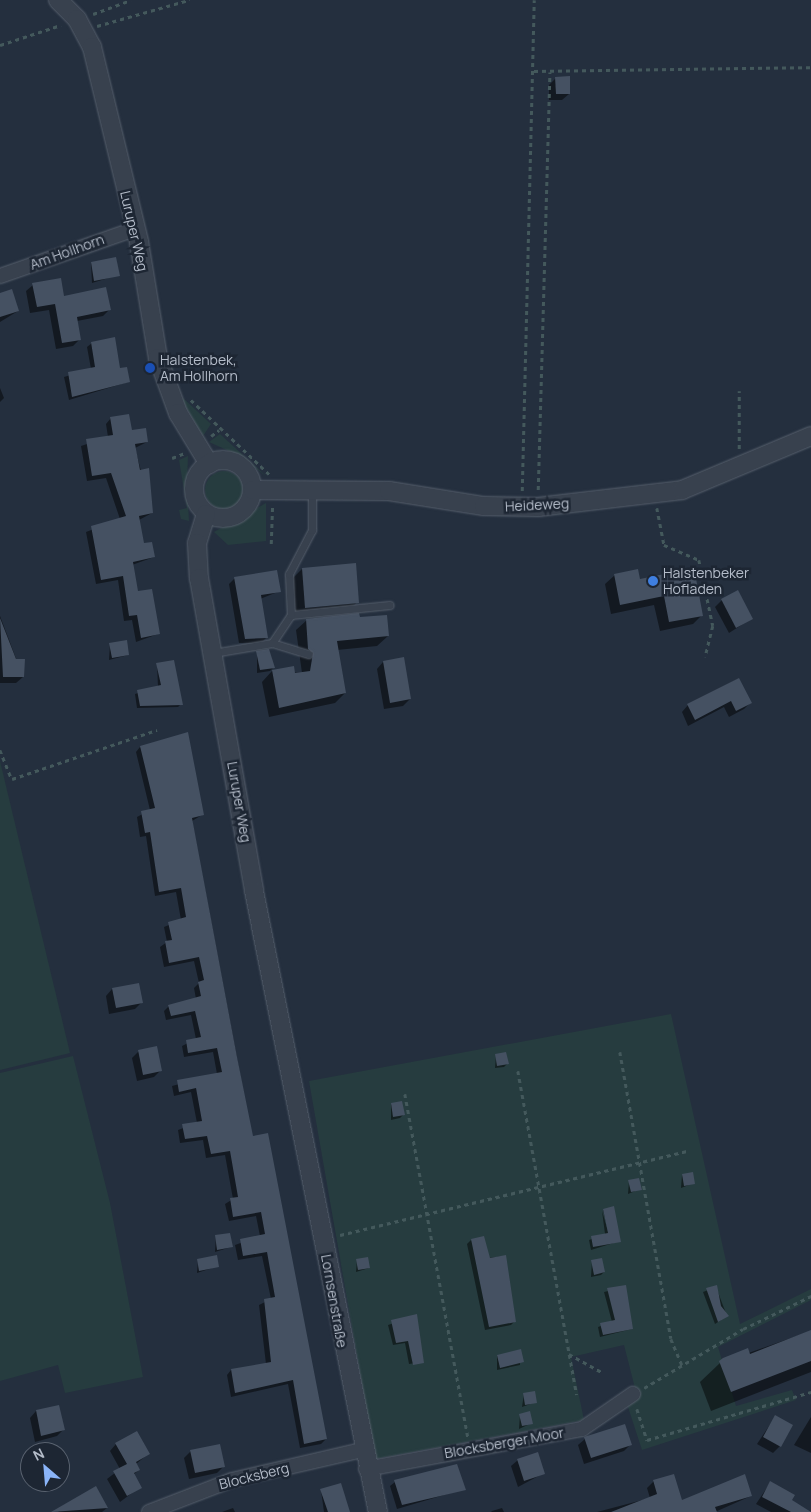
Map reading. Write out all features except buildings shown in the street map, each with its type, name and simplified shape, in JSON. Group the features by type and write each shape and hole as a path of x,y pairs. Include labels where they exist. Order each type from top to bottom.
{"street":[{"name":"Luruper Weg","path":"58,0 80,24 97,66 135,229 164,379 178,413 209,464"},
{"name":"Am Hollhorn","path":"0,276 135,229"},
{"name":"Heideweg","path":"253,490 390,491 530,508 682,490 744,467 811,436"},
{"path":"230,460 240,464 253,490 245,509 225,519 206,514 199,507 193,486 209,464 230,460"},
{"name":"Luruper Weg","path":"206,514 196,558 294,1090"},
{"name":"Lornsenstraße","path":"294,1090 362,1450 378,1512"},
{"name":"Blocksberger Moor","path":"366,1469 582,1429 633,1394"},
{"name":"Blocksberg","path":"149,1512 232,1480 362,1450"}],"lane":[{"path":"272,643 291,615 289,574 312,530 312,491"},
{"path":"291,615 389,605"},
{"path":"212,653 272,643 308,654"}],"path":[{"path":"80,24 131,0"},
{"path":"0,46 80,24 189,0"},
{"path":"530,508 534,0"},
{"path":"534,71 811,67"},
{"path":"530,508 550,72"},
{"path":"739,391 739,450 744,467"},
{"path":"187,393 219,430 272,477"},
{"path":"206,439 219,430"},
{"path":"172,458 186,452"},
{"path":"655,494 664,545 699,560 713,626 705,657"},
{"path":"271,544 272,502"},
{"path":"0,750 12,779 157,730"},
{"path":"620,1052 671,1340 682,1365"},
{"path":"518,1071 577,1395"},
{"path":"405,1094 470,1449"},
{"path":"333,1236 688,1151"},
{"path":"811,1296 682,1365 633,1394 647,1440 811,1392"},
{"path":"569,1354 602,1372"}],"green space":[{"path":"183,398 211,424 203,436 181,399"},
{"path":"220,434 267,477 240,456 209,442"},
{"path":"188,456 189,521 181,519 179,510 187,508 179,460"},
{"path":"224,471 231,472 237,477 242,483 242,497 237,503 231,508 224,509 217,508 211,503 206,497 205,490 206,483 211,477 217,472"},
{"path":"266,503 266,541 228,545 214,532"},
{"path":"0,761 70,1053 0,1070"},
{"path":"671,1014 740,1324 811,1289 811,1300 718,1347 736,1406 792,1390 796,1400 642,1450 627,1404 637,1396 624,1345 571,1357 584,1420 375,1459 309,1081"},
{"path":"73,1056 110,1203 143,1377 65,1393 58,1365 0,1381 0,1073"}],"place":[{"name":"Halstenbek, Am Hollhorn","path":"150,368"},
{"name":"Halstenbeker Hofladen","path":"653,581"}]}
